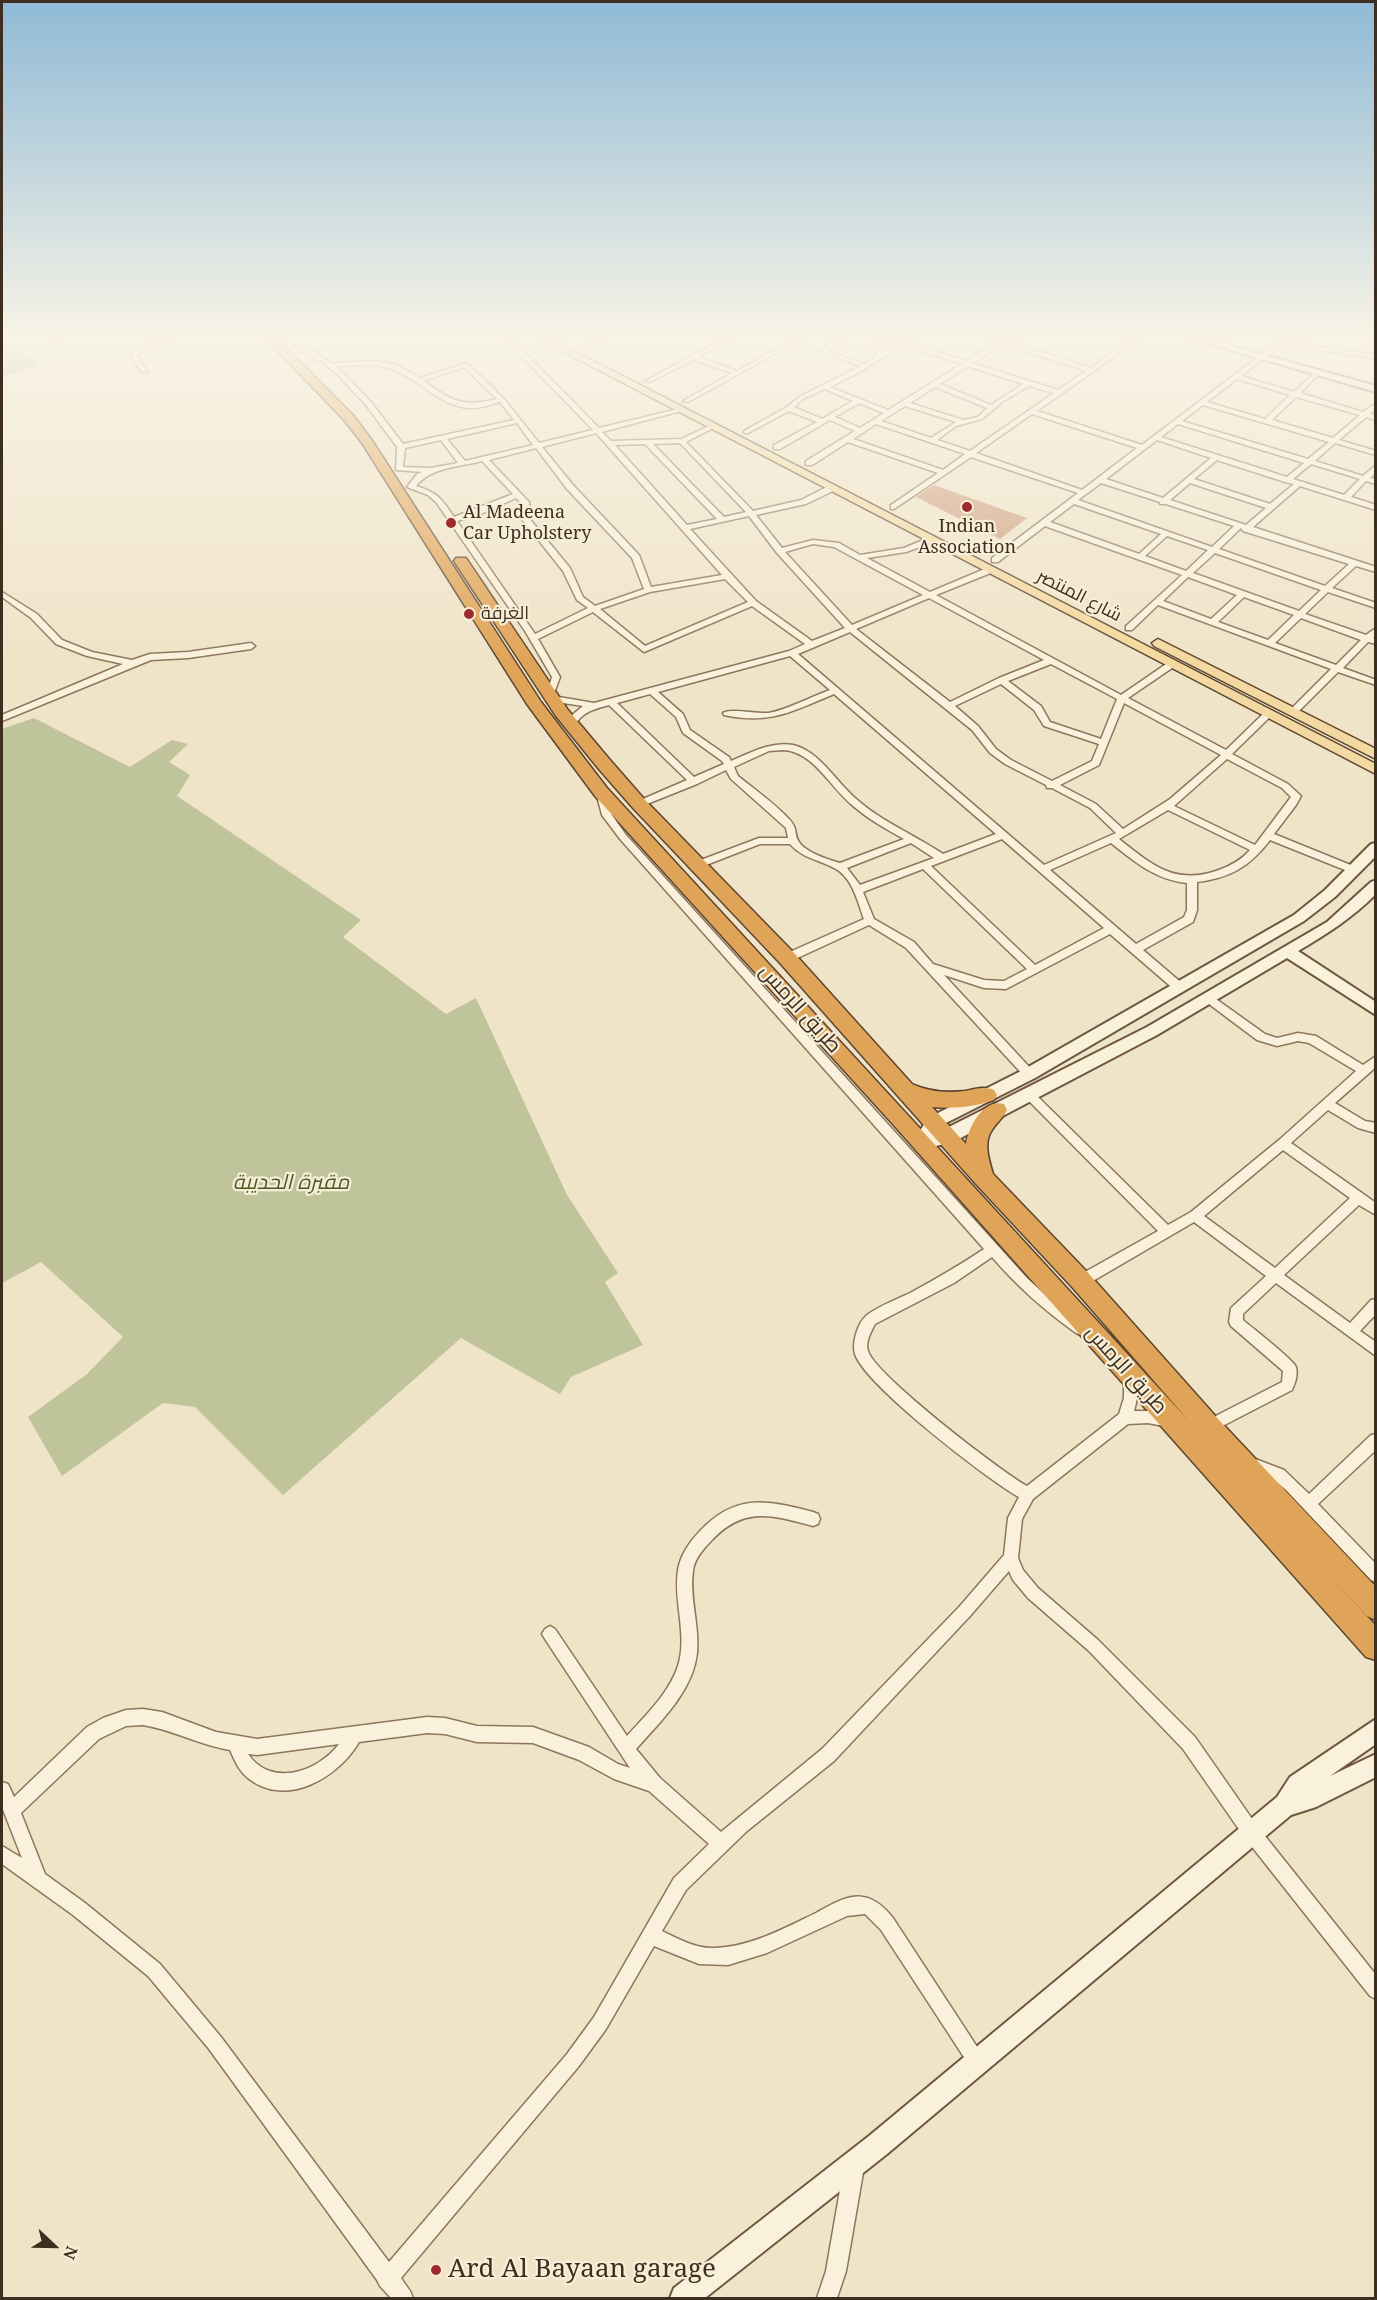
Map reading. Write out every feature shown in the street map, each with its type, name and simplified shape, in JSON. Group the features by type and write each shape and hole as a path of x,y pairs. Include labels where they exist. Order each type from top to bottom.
{"highway":[{"name":"طريق الرمس","path":"369,445 536,704 601,792 931,1138 1131,1377 1376,1647"},
{"name":"طريق الرمس","path":"384,445 551,697 639,804 787,958 903,1088 931,1138 984,1178 1080,1281 1209,1427 1376,1607"},
{"path":"903,1088 921,1097 941,1101 992,1102 976,1140 976,1150 984,1178"}],"main road":[{"name":"شارع المنتصر","path":"750,445 931,540 993,565 1130,628 1293,712 1375,766"},
{"name":"شارع المنتصر","path":"774,445 894,507 993,565 1173,664 1268,714 1375,766"},
{"path":"931,1138 992,1102 1029,1074 1180,988 1322,903 1376,847"},
{"path":"992,1102 1028,1094 1152,1031 1332,925 1376,885"},
{"path":"1287,951 1376,1010"},
{"path":"1152,1031 1141,1022 1142,1015 1176,996 1180,988"},
{"path":"684,2298 855,2163 977,2062 1284,1805 1298,1785 1376,1730"},
{"path":"1284,1805 1308,1799 1376,1765"}],"street":[{"path":"409,445 401,447 399,468 430,471"},
{"path":"449,445 463,464"},
{"path":"613,445 753,603 812,645"},
{"path":"650,445 723,520"},
{"path":"686,445 751,513 780,551 850,628 975,728 993,751 1008,762 1050,786 1093,806 1117,835 1160,873 1175,879 1192,881 1234,868 1246,861 1293,803 1296,796 1285,786 836,545 821,542 780,551"},
{"path":"809,463 837,445"},
{"path":"865,445 943,472"},
{"path":"948,445 1084,493"},
{"path":"894,507 983,445"},
{"path":"1135,445 1143,448"},
{"path":"571,724 579,712 596,705 792,653 932,595 993,565 1147,445"},
{"path":"1180,445 1376,508"},
{"path":"1254,445 1376,482"},
{"path":"1288,480 1329,445"},
{"path":"1349,445 1376,453"},
{"path":"596,705 573,704 551,697 556,676 534,638 437,497 411,487 420,476 430,471 538,446 570,487 636,557 648,590"},
{"path":"1163,502 1216,457"},
{"path":"484,459 526,504 525,518 567,570 580,598 644,649 753,603"},
{"path":"1345,499 1376,467"},
{"path":"1101,480 1376,570"},
{"path":"1189,480 1272,507"},
{"path":"1130,628 1214,550 1272,507 1298,484"},
{"path":"685,528 803,502 832,488"},
{"path":"452,520 517,495"},
{"path":"1073,501 1376,606"},
{"path":"1045,523 1371,641"},
{"path":"1140,557 1166,533"},
{"path":"859,557 906,550 931,540"},
{"path":"1269,644 1354,563"},
{"path":"534,638 593,609 648,590 727,576"},
{"path":"2,594 34,616 59,642 90,654 132,663"},
{"path":"1212,623 1243,594"},
{"path":"1157,602 1376,683"},
{"path":"1293,712 1337,669 1371,641 1376,630"},
{"path":"2,718 132,663 157,656 188,655 251,646"},
{"path":"792,653 1180,988"},
{"path":"949,706 1002,680 1053,660"},
{"path":"1050,786 1096,763 1106,743 1122,698 1173,664"},
{"path":"1002,680 1038,708 1047,723 1106,743"},
{"path":"651,690 680,716 686,731 722,755 734,777 786,822 790,827 793,841 805,851 840,867 848,874 858,890 870,921 910,945 1029,1074"},
{"path":"727,713 773,716 835,691"},
{"path":"610,701 694,782"},
{"path":"1044,869 1117,835 1167,806 1227,754 1268,714"},
{"path":"639,804 767,749 786,746 796,749 817,765 840,790 868,814 913,839 941,858"},
{"path":"601,792 607,815 624,837 993,1250 1048,1306 1097,1338"},
{"path":"1167,806 1256,849"},
{"path":"858,890 1004,835"},
{"path":"1267,835 1354,870"},
{"path":"840,867 913,839"},
{"path":"697,865 759,841 793,841"},
{"path":"924,865 1035,970"},
{"path":"1136,949 1189,919 1192,910 1192,881"},
{"path":"787,958 870,921"},
{"path":"932,967 984,984 1006,985 1112,928"},
{"path":"1209,998 1261,1038 1277,1042 1298,1037 1312,1039 1364,1071"},
{"path":"1080,1281 1195,1216 1283,1143 1376,1060"},
{"path":"1028,1094 1168,1233"},
{"path":"1327,1104 1362,1125 1376,1128"},
{"path":"1283,1143 1376,1210"},
{"path":"1209,1427 1287,1386 1290,1378 1289,1368 1236,1322 1234,1317 1236,1312 1274,1275 1358,1198"},
{"path":"1195,1216 1376,1350"},
{"path":"993,1250 949,1278 870,1320 863,1331 862,1356 887,1383 987,1468 1028,1494"},
{"path":"1351,1332 1376,1304"},
{"path":"1131,1377 1131,1398 1125,1418 1028,1494 1015,1518 1011,1558 1018,1575 1033,1593 1093,1645 1189,1743 1251,1832 1376,1989"},
{"path":"1125,1418 1148,1417 1172,1421"},
{"path":"1308,1504 1376,1440"},
{"path":"1241,1462 1265,1468 1279,1475 1376,1575"},
{"path":"626,1749 675,1690 687,1666 689,1653 685,1571 688,1558 697,1545 723,1519 742,1509 767,1508 813,1519"},
{"path":"387,2279 573,2060 600,2023 680,1884 721,1843 828,1755 950,1628 1011,1558"},
{"path":"550,1634 626,1749 654,1784 721,1843"},
{"path":"12,1810 93,1733 126,1718 143,1717 162,1720 216,1740 257,1747 427,1725 445,1726 477,1734 533,1735 583,1754 614,1771 654,1784"},
{"path":"236,1745 245,1764 260,1777 280,1782 303,1780 324,1770 342,1754 355,1734"},
{"path":"2,1790 39,1879"},
{"path":"2,1854 39,1879 154,1970 215,2043 403,2298"},
{"path":"651,1935 690,1952 715,1957 753,1948 793,1933 844,1908 860,1905 874,1909 887,1924 977,2062"},
{"path":"827,2298 836,2271 855,2163"}],"green space":[{"name":"مقبرة الحديبة","path":"34,718 130,767 172,740 188,744 169,762 190,775 177,796 361,920 343,937 446,1014 476,998 567,1195 618,1273 605,1282 643,1345 571,1377 560,1394 461,1338 283,1495 195,1407 163,1403 62,1476 28,1417 87,1374 123,1337 41,1262 2,1283 2,729"}],"building":[{"name":"Indian Association","path":"934,485 1027,518 1000,539 916,497"}],"place":[{"name":"Indian Association","path":"967,507"},
{"name":"Al Madeena Car Upholstery","path":"451,523"},
{"name":"الغرفة","path":"469,614"},
{"name":"Ard Al Bayaan garage","path":"436,2270"}]}
